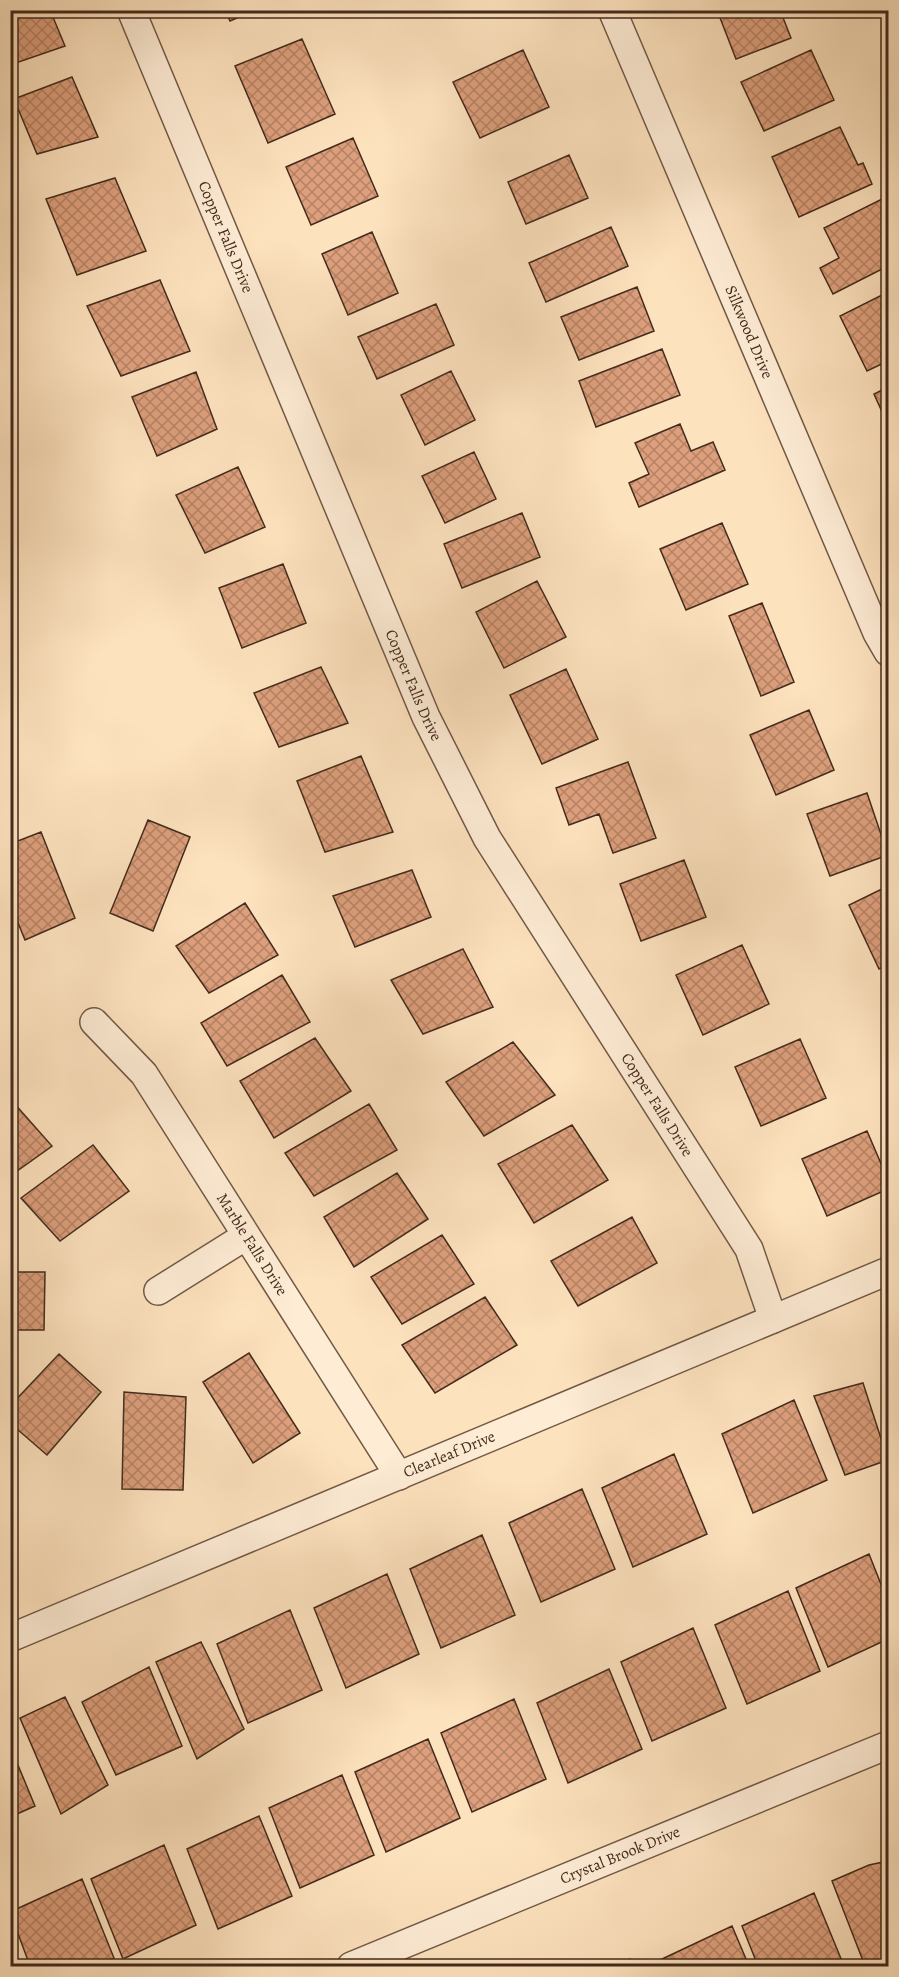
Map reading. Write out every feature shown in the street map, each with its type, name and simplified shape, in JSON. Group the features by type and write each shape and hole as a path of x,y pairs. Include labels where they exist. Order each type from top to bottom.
{"street":[{"name":"Copper Falls Drive","path":"131,10 426,717 487,838 749,1249 773,1319"},
{"name":"Silkwood Drive","path":"612,10 877,633 888,651"},
{"name":"Marble Falls Drive","path":"94,1022 144,1074 399,1476"},
{"path":"158,1292 246,1236"},
{"name":"Clearleaf Drive","path":"10,1638 888,1271"},
{"name":"Crystal Brook Drive","path":"351,1966 888,1745"}],"building":[{"path":"10,10 50,10 65,46 10,65"},
{"path":"225,10 256,10 230,21"},
{"path":"717,10 780,10 791,38 736,59"},
{"path":"302,39 335,114 268,143 235,66"},
{"path":"523,50 549,107 480,138 453,82"},
{"path":"811,50 834,100 764,131 741,82"},
{"path":"72,77 98,137 37,154 14,99"},
{"path":"840,127 858,165 863,163 872,184 799,217 772,157"},
{"path":"353,138 378,196 311,225 286,167"},
{"path":"569,155 588,198 526,224 508,182"},
{"path":"115,178 146,251 77,275 46,199"},
{"path":"884,198 888,207 888,266 833,294 820,268 839,258 824,228"},
{"path":"611,227 628,266 546,302 529,263"},
{"path":"372,232 398,293 348,315 322,254"},
{"path":"160,280 190,351 121,376 87,306"},
{"path":"637,287 654,331 579,360 561,317"},
{"path":"888,292 888,361 867,371 840,316"},
{"path":"436,304 454,345 377,379 358,337"},
{"path":"662,349 680,395 596,427 579,381"},
{"path":"451,371 475,420 425,445 401,395"},
{"path":"196,372 217,429 157,456 132,397"},
{"path":"888,387 888,425 874,394"},
{"path":"680,424 691,451 713,442 725,470 639,507 629,483 649,474 635,443"},
{"path":"474,452 496,499 445,523 422,476"},
{"path":"238,467 265,527 205,553 176,495"},
{"path":"522,513 540,557 462,588 444,544"},
{"path":"722,523 748,584 686,610 660,549"},
{"path":"283,564 306,623 242,648 219,588"},
{"path":"537,581 566,637 504,668 476,612"},
{"path":"762,603 794,682 761,696 729,616"},
{"path":"321,667 348,723 279,747 254,693"},
{"path":"566,669 598,739 542,764 510,695"},
{"path":"809,710 834,770 776,795 750,735"},
{"path":"361,756 393,832 325,852 297,781"},
{"path":"628,762 656,838 613,853 599,814 569,825 556,788"},
{"path":"867,793 888,855 830,876 807,814"},
{"path":"148,820 190,837 153,931 110,913"},
{"path":"41,832 75,918 25,940 10,903 10,844"},
{"path":"684,860 706,917 641,941 620,884"},
{"path":"412,870 431,917 355,947 333,896"},
{"path":"888,886 888,964 879,969 849,905"},
{"path":"245,903 278,955 209,993 176,946"},
{"path":"742,945 769,1004 703,1035 676,975"},
{"path":"463,949 493,1007 423,1034 391,980"},
{"path":"282,975 310,1022 227,1066 201,1023"},
{"path":"315,1038 351,1091 274,1138 240,1081"},
{"path":"800,1039 826,1098 761,1126 735,1067"},
{"path":"513,1042 555,1095 484,1136 446,1082"},
{"path":"13,1102 52,1146 10,1176 10,1105"},
{"path":"369,1104 397,1150 314,1196 285,1153"},
{"path":"572,1125 608,1180 534,1223 498,1164"},
{"path":"867,1131 888,1180 888,1189 827,1216 802,1159"},
{"path":"93,1145 129,1191 60,1241 21,1198"},
{"path":"397,1173 428,1219 354,1267 324,1217"},
{"path":"632,1217 657,1263 578,1306 551,1261"},
{"path":"442,1235 474,1284 402,1324 371,1277"},
{"path":"10,1272 45,1272 44,1330 10,1330"},
{"path":"485,1297 517,1345 435,1393 402,1345"},
{"path":"249,1353 300,1433 253,1463 203,1382"},
{"path":"59,1354 101,1392 47,1455 10,1423 10,1406"},
{"path":"863,1383 888,1460 845,1475 814,1396"},
{"path":"124,1392 186,1397 183,1490 122,1489"},
{"path":"794,1400 827,1480 753,1513 722,1434"},
{"path":"674,1454 707,1534 633,1567 602,1488"},
{"path":"582,1489 615,1569 541,1602 509,1523"},
{"path":"482,1535 515,1615 441,1648 410,1569"},
{"path":"869,1554 888,1602 888,1639 828,1667 796,1588"},
{"path":"387,1574 419,1654 346,1688 314,1608"},
{"path":"788,1591 820,1671 747,1704 715,1625"},
{"path":"290,1610 322,1690 248,1723 217,1644"},
{"path":"693,1628 726,1708 652,1741 621,1662"},
{"path":"201,1642 244,1729 197,1759 156,1662"},
{"path":"149,1667 182,1746 116,1775 82,1702"},
{"path":"609,1669 642,1749 568,1783 537,1703"},
{"path":"65,1697 108,1785 61,1814 20,1718"},
{"path":"514,1699 546,1779 472,1812 441,1733"},
{"path":"428,1739 460,1818 386,1852 355,1772"},
{"path":"10,1746 35,1806 10,1817"},
{"path":"342,1775 374,1855 300,1888 269,1808"},
{"path":"259,1816 292,1896 218,1929 187,1849"},
{"path":"164,1845 196,1925 123,1959 91,1879"},
{"path":"888,1861 888,1966 865,1966 832,1881 869,1865"},
{"path":"82,1879 114,1958 96,1966 30,1966 10,1912"},
{"path":"814,1893 844,1966 758,1966 742,1926"},
{"path":"732,1926 749,1966 662,1966 660,1960"},
{"path":"630,1959 633,1966 613,1966"}]}
